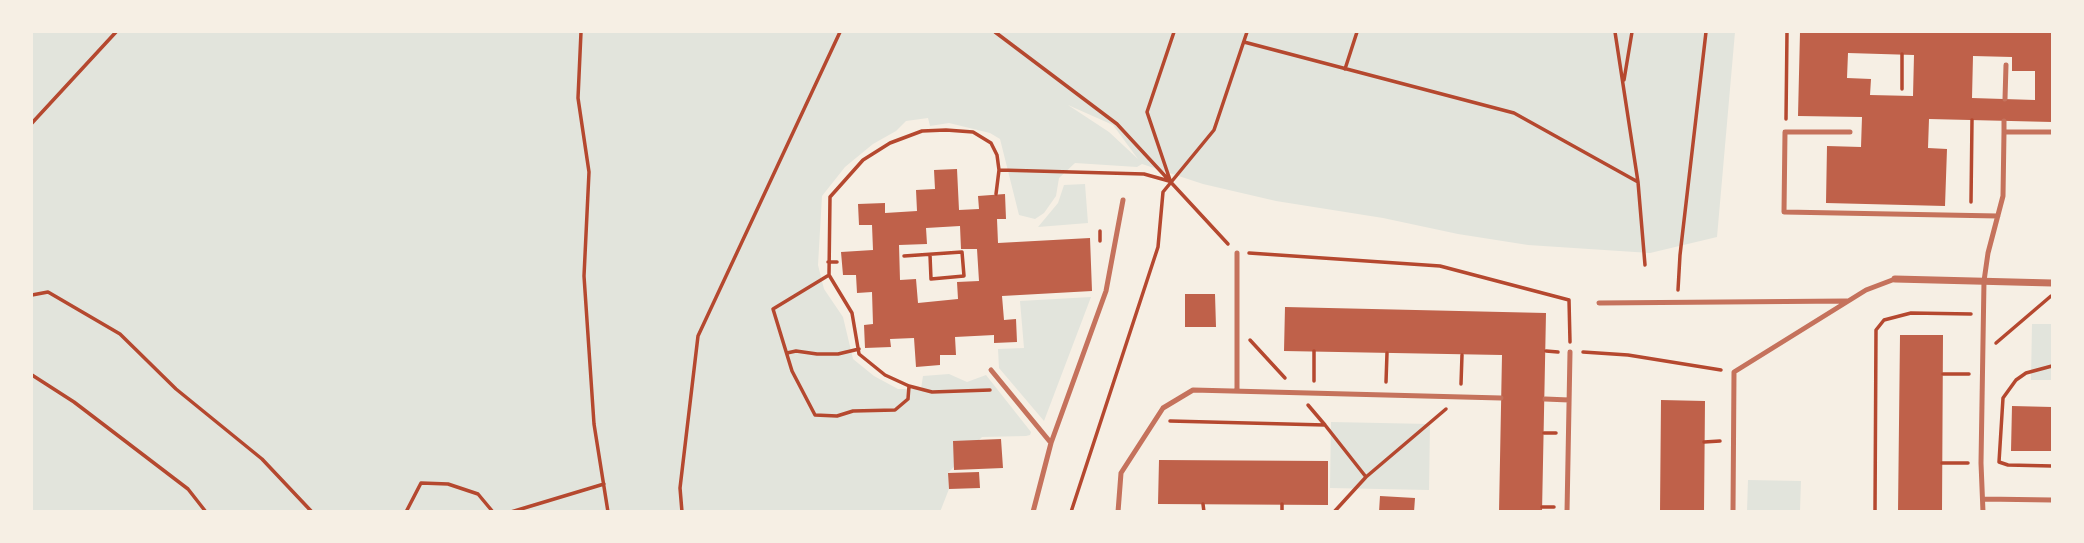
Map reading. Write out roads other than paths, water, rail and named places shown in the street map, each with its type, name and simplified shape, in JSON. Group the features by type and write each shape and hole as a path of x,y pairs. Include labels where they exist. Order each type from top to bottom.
{"street":[{"path":"1895,279 2053,283"}],"lane":[{"path":"2005,99 2006,65"},
{"path":"1983,512 1981,463 1984,281 1988,253 2003,195 2004,121"},
{"path":"1850,132 1785,132 1784,212 1998,216"},
{"path":"2004,132 2053,132"},
{"path":"1033,512 1051,443 1106,291 1123,200"},
{"path":"1237,253 1237,390"},
{"path":"1733,512 1734,372 1866,290 1895,279"},
{"path":"1600,303 1851,301"},
{"path":"1567,512 1570,352"},
{"path":"991,370 1051,443"},
{"path":"1118,512 1121,473 1163,408 1193,390 1501,398"},
{"path":"1545,399 1569,400"},
{"path":"1983,499 2053,500"}]}
